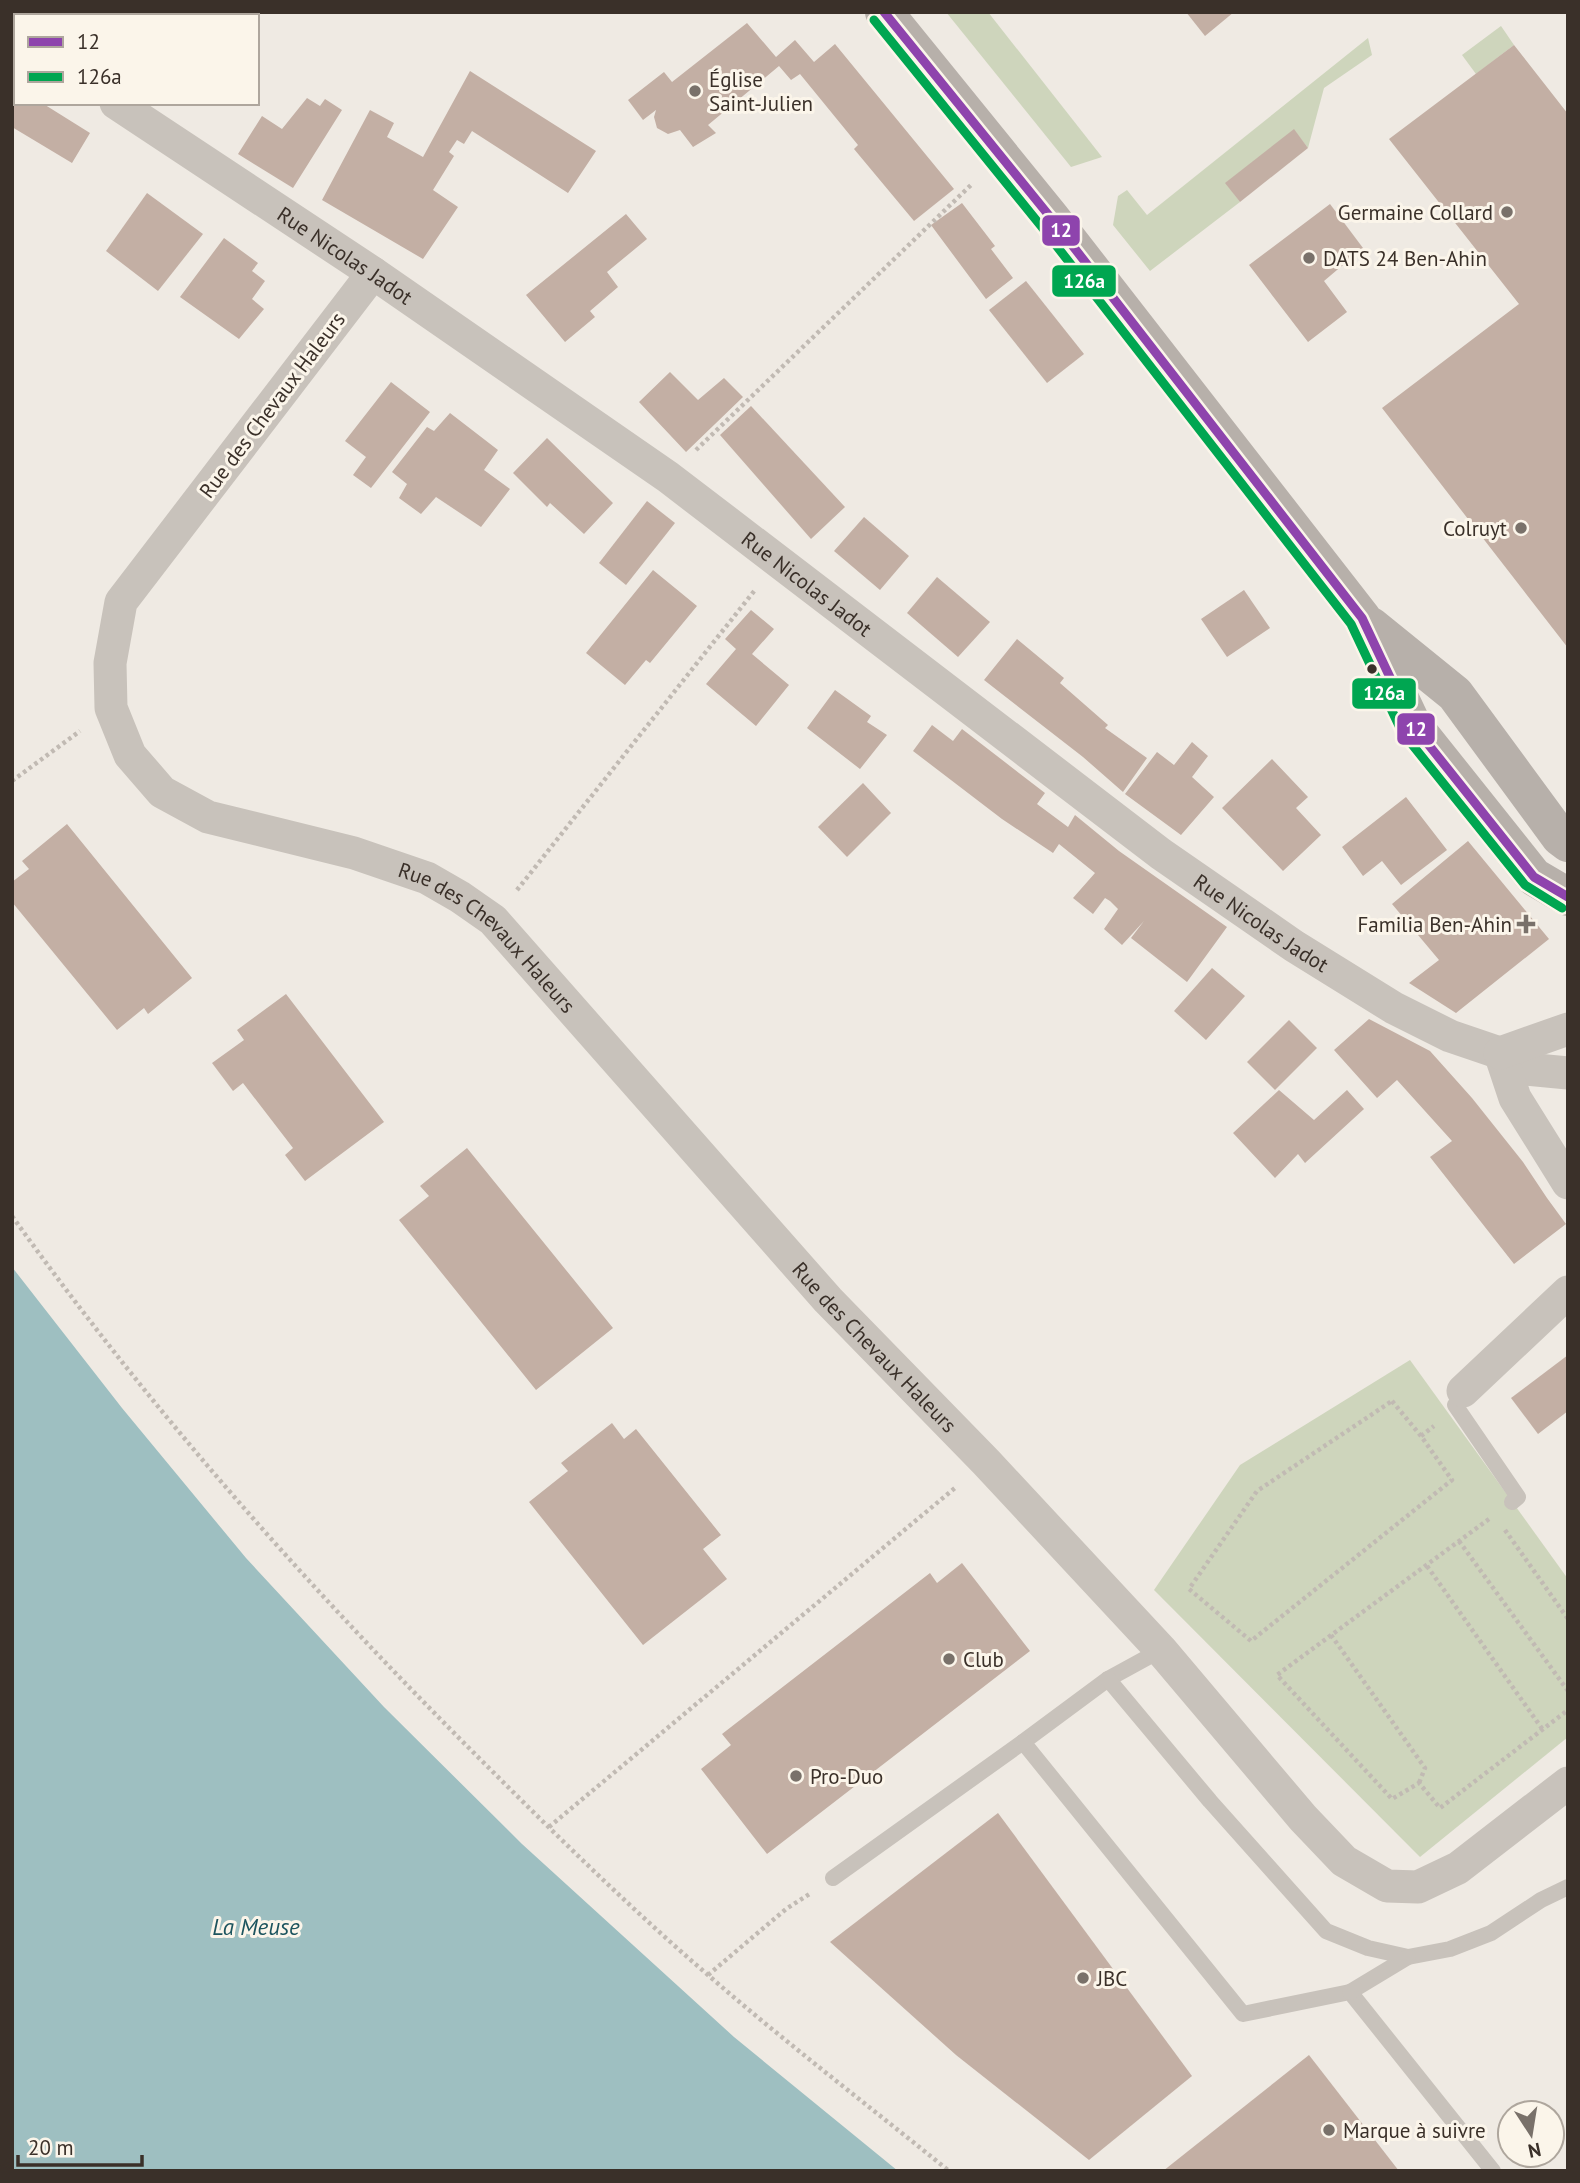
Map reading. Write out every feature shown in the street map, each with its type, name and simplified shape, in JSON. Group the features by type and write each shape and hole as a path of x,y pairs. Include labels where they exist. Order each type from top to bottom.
{"main road":[{"path":"884,12 1224,439 1362,618 1412,724 1534,877 1568,897"},
{"path":"1362,618 1455,694 1560,837 1568,844"}],"street":[{"name":"Rue Nicolas Jadot","path":"119,105 373,273 668,477 1161,854 1294,946 1394,1008 1450,1036 1500,1053 1526,1069 1568,1073"},
{"name":"Rue des Chevaux Haleurs","path":"373,273 121,602 110,663 111,708 130,755 162,792 208,817 354,853 426,877 493,920 828,1300 986,1462 1161,1650 1303,1818 1344,1861 1387,1886 1418,1886 1458,1868 1568,1783"},
{"path":"1568,1029 1500,1053 1515,1098 1568,1182"},
{"path":"1455,1403 1568,1292"}],"lane":[{"path":"1455,1403 1518,1497 1512,1502"},
{"path":"833,1878 1108,1679 1161,1650"},
{"path":"1108,1679 1210,1801 1326,1931 1368,1948 1408,1957"},
{"path":"1023,1742 1243,2014 1350,1992 1408,1957 1450,1949 1491,1933 1541,1900 1568,1887"},
{"path":"1350,1992 1493,2171"}],"path":[{"path":"668,477 1000,156"},
{"path":"493,920 777,562"},
{"path":"12,781 111,708"},
{"path":"12,1216 143,1388 267,1536 410,1689 549,1827 708,1975 949,2171"},
{"path":"1392,1401 1421,1436 1452,1480 1251,1641 1189,1589 1257,1491 1392,1401"},
{"path":"549,1827 986,1462"},
{"path":"1331,1635 1425,1768 1419,1783 1392,1799 1277,1675 1331,1635 1427,1566 1495,1515"},
{"path":"1502,1525 1568,1619"},
{"path":"1459,1541 1568,1691"},
{"path":"1427,1566 1543,1730"},
{"path":"1419,1783 1440,1808 1568,1710"},
{"path":"708,1975 786,1909"}],"green space":[{"path":"946,12 988,12 1102,157 1071,167"},
{"path":"1501,26 1514,45 1476,74 1462,55"},
{"path":"1368,38 1372,55 1324,88 1308,148 1294,130 1226,183 1240,202 1150,271 1113,225 1118,196 1127,190 1147,215"},
{"path":"1410,1360 1568,1579 1568,1737 1420,1857 1154,1590 1240,1465"}],"water":[{"name":"La Meuse","path":"12,1267 122,1408 246,1558 384,1707 522,1844 734,2037 898,2171 12,2171"}],"building":[{"path":"19,12 107,12 106,14"},
{"path":"236,12 238,14 160,14"},
{"path":"1186,12 1234,12 1205,36"},
{"path":"747,23 776,57 795,40 814,62 835,44 954,189 914,221 854,149 858,145 800,74 791,80 779,66 708,125 716,133 693,147 680,130 668,134 657,128 654,117 656,110 643,120 628,100 664,72 672,82"},
{"path":"1514,45 1568,114 1568,648 1382,408 1519,304 1389,139"},
{"path":"470,71 596,151 568,193 472,131 464,144 457,140 449,152 454,156 433,190 458,207 423,259 322,200 370,110 394,123 387,137 423,157"},
{"path":"12,85 14,105 45,105 90,133 72,163 12,127"},
{"path":"307,98 320,106 325,99 342,110 293,188 238,154 262,116 282,129"},
{"path":"1294,129 1308,148 1240,202 1225,183"},
{"path":"147,193 203,234 158,291 106,251"},
{"path":"962,203 995,246 991,249 1013,278 986,299 931,225"},
{"path":"1330,204 1363,248 1324,281 1347,312 1308,342 1249,265"},
{"path":"626,214 647,239 607,272 618,287 590,311 595,317 565,342 526,295"},
{"path":"224,238 258,263 252,271 265,281 252,299 264,309 239,339 180,297"},
{"path":"1026,281 1084,354 1047,383 989,310"},
{"path":"670,372 698,400 724,378 743,397 686,452 639,402"},
{"path":"391,382 430,412 371,488 353,475 366,457 345,441"},
{"path":"751,406 845,507 811,539 720,435"},
{"path":"450,413 498,450 484,470 510,489 481,527 436,497 421,514 399,498 407,484 392,472 427,427 434,431"},
{"path":"547,438 613,503 584,534 550,503 547,507 513,473"},
{"path":"647,501 675,523 626,585 599,563"},
{"path":"864,517 909,556 880,590 834,551"},
{"path":"653,570 697,606 650,663 646,660 625,685 586,653"},
{"path":"937,577 990,622 958,657 907,613"},
{"path":"1244,590 1270,628 1227,657 1201,619"},
{"path":"751,610 774,629 752,654 789,685 756,726 706,684 736,649 725,639"},
{"path":"1017,639 1064,678 1060,683 1108,725 1105,728 1147,758 1123,792 1083,757 984,680"},
{"path":"835,690 871,716 867,722 887,735 860,769 807,728"},
{"path":"932,725 953,741 962,729 1045,793 1037,804 1068,827 1075,815 1119,851 1227,927 1187,982 1131,938 1144,921 1122,945 1104,929 1118,909 1110,901 1105,898 1093,914 1073,898 1095,873 1059,844 1053,853 1002,819 913,751"},
{"path":"1192,742 1208,756 1192,777 1214,797 1181,835 1125,794 1157,752 1174,765"},
{"path":"1272,759 1308,797 1296,808 1321,835 1283,871 1222,808"},
{"path":"863,783 891,813 847,857 818,827"},
{"path":"1406,797 1447,850 1401,885 1382,861 1363,876 1342,847"},
{"path":"67,824 192,978 148,1014 144,1008 117,1030 12,902 12,882 29,869 22,861"},
{"path":"1468,841 1549,939 1456,1013 1409,983 1439,960 1392,904"},
{"path":"1212,968 1245,996 1206,1040 1174,1011"},
{"path":"286,994 384,1122 305,1181 285,1155 293,1148 243,1083 233,1091 212,1063 244,1040 237,1030"},
{"path":"1369,1019 1430,1051 1523,1162 1566,1224 1514,1264 1430,1157 1452,1141 1397,1080 1377,1098 1334,1050"},
{"path":"1289,1020 1317,1048 1275,1090 1247,1062"},
{"path":"1279,1090 1314,1120 1347,1090 1364,1109 1305,1163 1298,1154 1275,1178 1233,1133"},
{"path":"467,1148 613,1328 536,1390 399,1220 429,1196 420,1186"},
{"path":"1568,1355 1568,1411 1538,1434 1511,1398"},
{"path":"612,1423 624,1439 636,1429 721,1535 703,1549 727,1579 643,1645 529,1502 568,1471 561,1463"},
{"path":"962,1563 1030,1651 767,1854 701,1769 731,1745 722,1734 930,1573 937,1583"},
{"path":"998,1813 1192,2076 1089,2160 956,2055 830,1942"},
{"path":"1309,2055 1399,2171 1163,2171"}],"transit line":[{"name":"12","path":"884,12 1051,218 1362,618 1412,724 1534,877 1568,897"},
{"name":"126a","path":"874,20 1041,226 1351,624 1402,732 1525,885 1562,908"}],"place":[{"name":"Église Saint-Julien","path":"695,91"},
{"name":"Germaine Collard","path":"1507,212"},
{"name":"DATS 24 Ben-Ahin","path":"1309,258"},
{"name":"Colruyt","path":"1521,528"},
{"name":"Familia Ben-Ahin","path":"1526,924"},
{"name":"Club","path":"949,1659"},
{"name":"Pro-Duo","path":"796,1776"},
{"name":"JBC","path":"1083,1978"},
{"name":"Marque à suivre","path":"1329,2130"}]}
